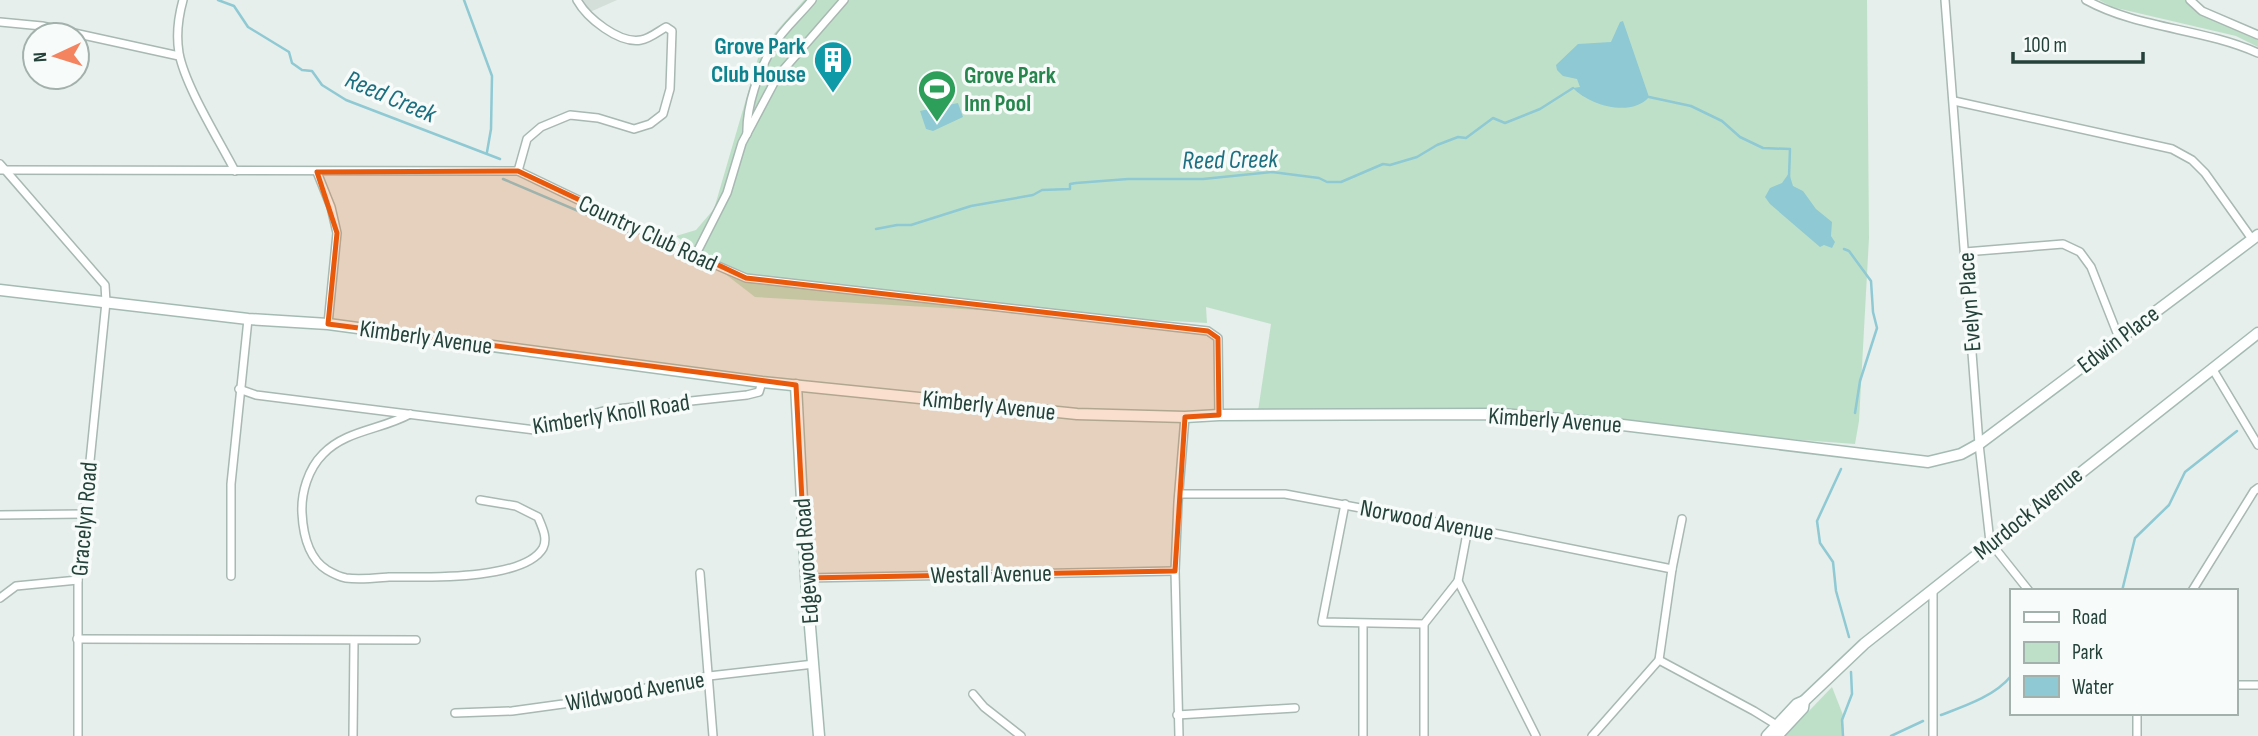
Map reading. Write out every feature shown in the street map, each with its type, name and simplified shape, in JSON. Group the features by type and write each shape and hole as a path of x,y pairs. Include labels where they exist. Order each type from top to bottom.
{"street":[{"path":"183,0 178,26 179,56 235,170"},
{"path":"518,171 527,139 541,127 570,115 598,118 634,129 650,124 663,114 670,89 672,31 666,27 642,40 627,39 606,29 583,12 577,0"},
{"path":"747,134 754,94 774,44 812,0"},
{"path":"695,256 727,193 747,134 777,77 845,0"},
{"name":"Evelyn Place","path":"1945,0 1979,444 1990,542"},
{"path":"2086,0 2125,18 2225,40 2258,53"},
{"path":"2190,0 2202,12 2258,35"},
{"path":"0,22 42,26 179,56"},
{"path":"1954,101 2172,149 2192,160 2205,173 2255,237"},
{"path":"2,168 105,285 106,302"},
{"name":"Country Club Road","path":"2,168 317,172 518,171 746,278 1208,331 1218,338 1219,415"},
{"path":"317,172 331,207 337,233 328,324"},
{"name":"Edwin Place","path":"1979,444 2255,237"},
{"path":"1965,252 2063,244 2080,252 2091,267 2119,338"},
{"name":"Kimberly Avenue","path":"0,290 248,319 328,324 762,382 1077,414 1502,414 1606,423 1928,462 1961,454 1979,444"},
{"name":"Gracelyn Road","path":"78,736 78,580 106,302"},
{"path":"231,576 231,484 248,319"},
{"name":"Murdock Avenue","path":"1767,736 1779,730 1797,704 1804,701 1864,644 2258,333"},
{"path":"2212,368 2258,445"},
{"name":"Kimberly Knoll Road","path":"239,389 256,395 535,430 607,410 747,395 759,392 762,382"},
{"name":"Edgewood Road","path":"796,385 806,578 819,736"},
{"name":"Kimberly Knoll Road","path":"410,414 344,437 322,454 309,475 301,498 306,543 314,556 325,569 345,578 449,577 477,576 504,569 531,559 539,553 545,545 544,532 538,517 516,506 480,500"},
{"path":"1178,736 1175,571 1185,416"},
{"path":"2193,589 2258,488"},
{"name":"Norwood Avenue","path":"1179,494 1285,494 1672,569"},
{"path":"1345,504 1322,622 1424,624"},
{"path":"0,516 83,514"},
{"path":"1592,736 1659,660 1682,519"},
{"path":"1424,736 1424,624 1458,581 1468,528"},
{"path":"1990,542 2027,589"},
{"name":"Westall Avenue","path":"806,578 1175,571"},
{"path":"700,573 713,736"},
{"path":"0,598 16,586 78,580"},
{"path":"1458,581 1536,736"},
{"path":"1933,589 1933,736"},
{"path":"1363,624 1363,736"},
{"path":"77,639 354,642 416,640"},
{"path":"353,736 354,642"},
{"path":"1659,660 1779,730"},
{"name":"Wildwood Avenue","path":"455,713 512,711 709,676 814,664"},
{"path":"2237,685 2258,685"},
{"path":"973,694 984,707 1021,736"},
{"path":"1177,715 1295,708"},
{"path":"2137,715 2137,736"}],"highlighted area":[{"path":"518,171 746,278 1208,331 1218,338 1219,415 1185,417 1175,571 806,578 796,385 328,324 337,233 317,172"}],"shaded area":[{"path":"581,0 617,0 590,12"}],"green space":[{"path":"804,0 1867,0 1869,238 1859,421 1855,444 1760,437 1637,421 1489,408 1258,411 1271,324 1206,307 1207,323 755,297 676,236 696,230 714,209 758,58 773,35"},
{"path":"2099,0 2187,0 2199,14 2258,40 2258,47 2236,36 2112,7"},
{"path":"1832,687 1843,715 1844,736 1785,736"}],"water":[{"path":"1623,21 1649,97 1632,107 1621,108 1589,100 1573,88 1580,87 1577,79 1563,76 1556,65 1578,44 1611,42 1620,22"},
{"name":"Grove Park Inn Pool","path":"958,103 963,117 933,131 926,129 920,111"},
{"path":"1789,173 1793,186 1803,191 1816,209 1832,222 1831,236 1835,242 1832,248 1824,245 1820,247 1765,197 1770,188 1782,183"}],"waterway":[{"name":"Reed Creek","path":"218,0 234,6 248,27 289,52 292,63 302,70 312,71 322,85 346,100 500,159"},
{"path":"464,0 492,76 491,129 487,152"},
{"name":"Reed Creek","path":"876,229 911,225 971,206 1033,195 1042,190 1070,189 1070,184 1076,183 1128,179 1203,179 1272,172 1341,182 1383,164 1390,165 1417,157 1458,137 1466,138 1493,118 1505,123 1540,109 1573,88"},
{"name":"Reed Creek","path":"1649,97 1691,106 1722,121 1740,137 1763,148 1790,149 1789,177"},
{"name":"Reed Creek","path":"503,179 630,233"},
{"name":"Reed Creek","path":"1844,249 1849,251 1871,281 1877,328 1860,381 1855,413"},
{"path":"2122,589 2135,538 2169,505 2185,472 2237,431"},
{"name":"Reed Creek","path":"1841,469 1817,521 1820,543 1833,562 1836,591 1849,637"},
{"name":"Reed Creek","path":"1843,736 1842,720 1852,694 1851,672"},
{"path":"1941,715 1988,695 2010,677"},
{"path":"1891,736 1923,721"}],"place":[{"name":"Grove Park Club House","path":"833,94"},
{"name":"Grove Park Inn Pool","path":"937,123"}]}
